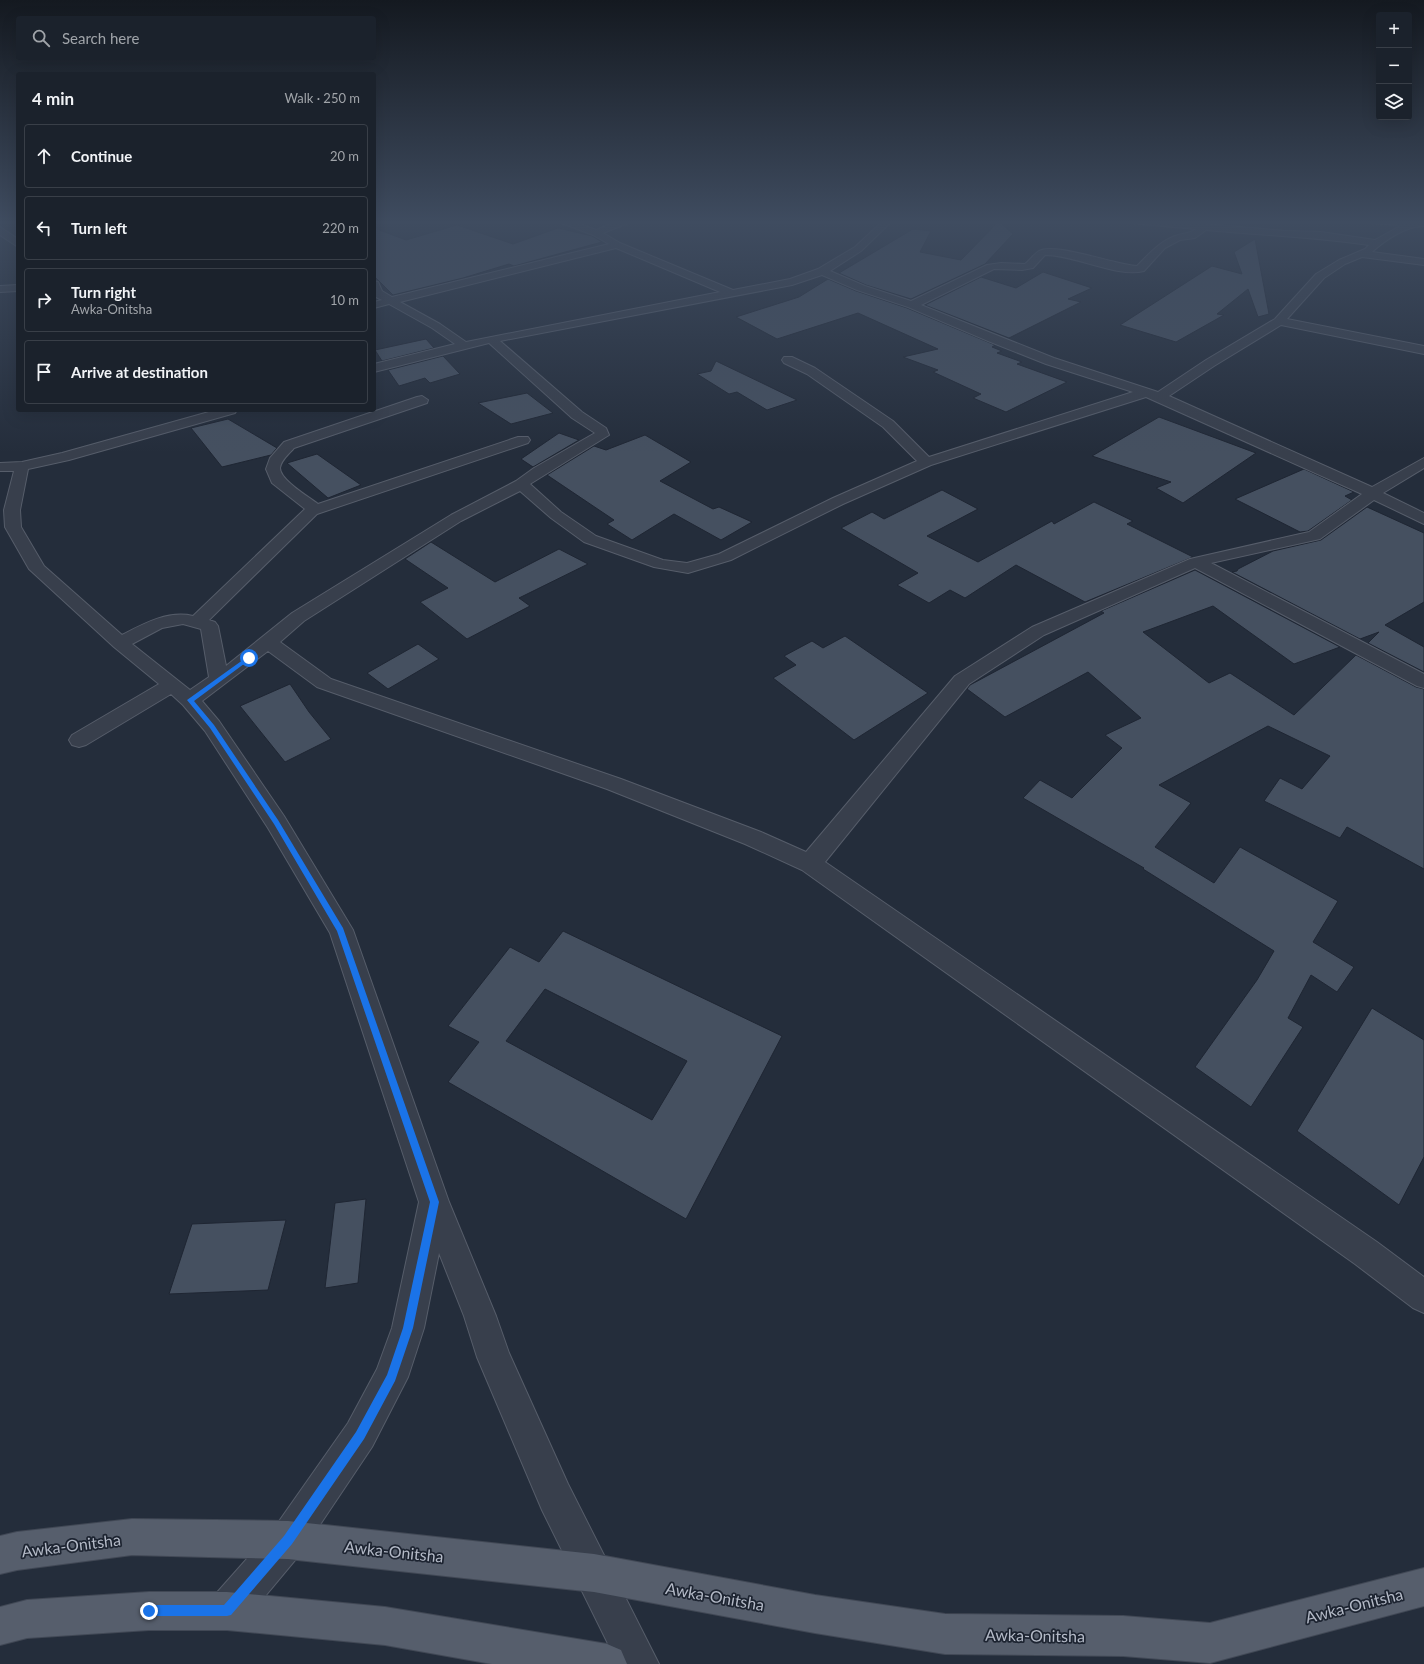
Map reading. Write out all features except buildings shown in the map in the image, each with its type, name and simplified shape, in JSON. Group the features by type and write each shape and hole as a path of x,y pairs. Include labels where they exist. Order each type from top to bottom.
{"main road":[{"name":"Awka-Onitsha","path":"0,1555 17,1551 132,1537 288,1540 594,1574 815,1614 945,1634 1124,1636 1210,1643 1424,1588"},
{"path":"0,1626 27,1619 149,1611 227,1611 385,1626 607,1664"}],"street":[{"path":"385,298 436,326 463,345"},
{"path":"376,305 405,298"},
{"path":"376,367 491,339 707,298"},
{"path":"890,298 912,305 999,342 1086,374 1160,397 1289,454 1373,493 1424,519"},
{"path":"912,305 927,298"},
{"path":"1160,397 1210,363 1279,320 1300,298"},
{"path":"1279,320 1424,350"},
{"path":"190,700 220,679 298,617 456,518 521,484 539,471 602,435 601,431 577,415 491,339"},
{"path":"788,360 811,372 888,424 926,462"},
{"path":"521,484 556,515 590,539 660,564 688,568 725,557 838,501 926,462 1144,393"},
{"path":"312,511 313,508 278,480 273,469 277,458 289,445 422,400"},
{"path":"0,467 22,466 64,457 223,412"},
{"path":"196,623 312,511 523,440"},
{"path":"810,864 962,680 1038,631 1196,562 1314,536 1373,493 1424,462"},
{"path":"22,466 12,510 12,527 37,569 120,643 190,700 212,726 276,822 341,930 434,1202 480,1316 497,1364 555,1497 639,1664"},
{"path":"1196,562 1424,682"},
{"path":"120,643 157,624 183,619 209,626 220,679"},
{"path":"268,642 324,683 614,784 753,838 810,864 1359,1248 1424,1297"},
{"path":"79,740 172,685"},
{"path":"227,1611 288,1540 360,1435 391,1377 408,1328 434,1202"}],"route":[{"path":"149,1611 227,1611 288,1540 360,1435 391,1377 408,1328 434,1202 341,930 276,822 212,726 190,700 249,658"}]}
